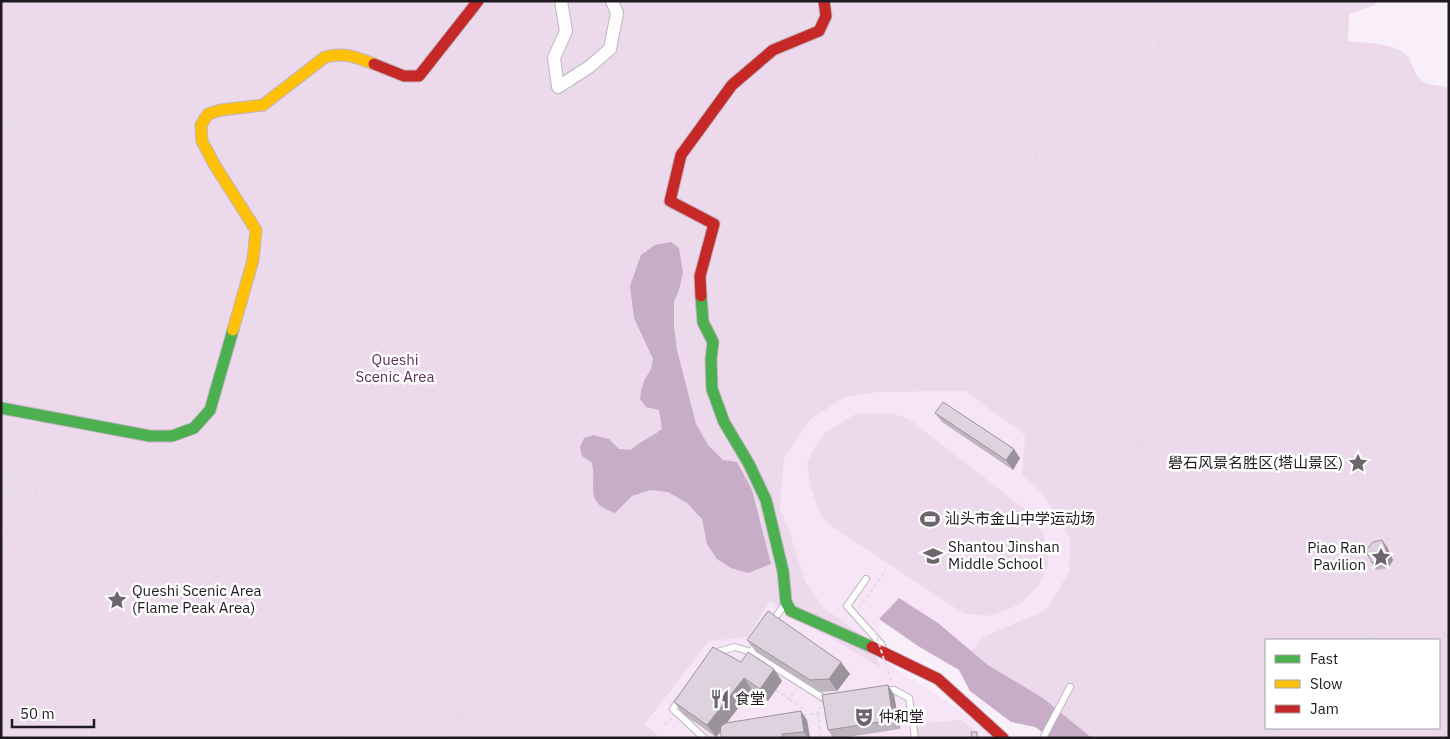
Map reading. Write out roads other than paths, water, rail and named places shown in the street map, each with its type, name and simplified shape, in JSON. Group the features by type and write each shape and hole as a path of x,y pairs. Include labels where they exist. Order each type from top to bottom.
{"street":[{"path":"1,408 150,436 172,436 194,428 210,410 253,260 256,230 214,164 202,141 201,125 208,114 239,107 263,105 325,57 337,54 353,56 404,76 419,76 478,1"},
{"path":"561,1 566,31 554,58 558,87 589,67 610,49 616,13 612,1"},
{"path":"824,2 826,16 819,31 773,50 732,85 682,155 670,202 714,224 700,276 703,322 713,342 711,360 712,389 724,422 749,464 766,500 783,571 785,598 791,611 938,678 1002,738"}],"lane":[{"path":"866,579 847,606 878,641 900,660"},
{"path":"766,631 785,598"},
{"path":"751,652 761,638"},
{"path":"708,659 713,653 735,648 751,652 825,699 835,698"},
{"path":"1043,738 1070,687"},
{"path":"874,692 894,690 909,698 915,738"},
{"path":"683,694 673,709 704,738"}],"place":[{"name":"礐石风景名胜区(塔山景区)","path":"1358,463"},
{"name":"汕头市金山中学运动场","path":"930,519"},
{"name":"Shantou Jinshan Middle School","path":"933,556"},
{"name":"Piao Ran Pavilion","path":"1381,557"},
{"name":"Queshi Scenic Area (Flame Peak Area)","path":"117,600"},
{"name":"食堂","path":"720,699"},
{"name":"仲和堂","path":"864,717"}],"park label":[{"name":"Queshi Scenic Area","path":"395,368"}]}
